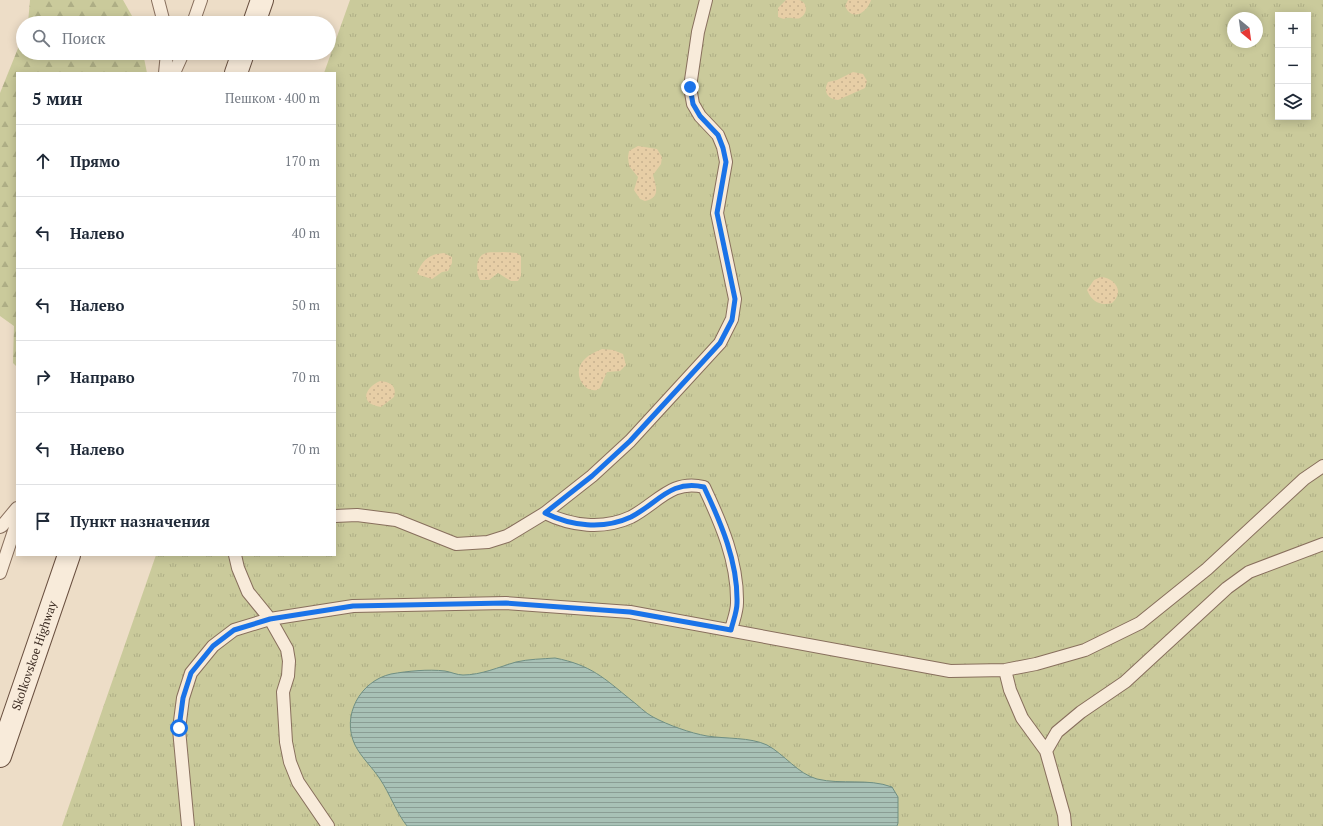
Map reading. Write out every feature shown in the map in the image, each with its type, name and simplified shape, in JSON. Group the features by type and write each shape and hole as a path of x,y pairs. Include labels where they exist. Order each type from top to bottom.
{"street":[{"path":"256,16 262,0"},
{"path":"236,72 241,60"},
{"name":"Skolkovskoe Highway","path":"0,756 69,556"}],"lane":[{"path":"158,0 162,16"},
{"path":"195,16 201,0"},
{"path":"336,516 357,515 396,520 456,544 488,542 507,536 545,513 592,476 630,441 720,343 732,320 735,299 717,213 726,162 718,135 700,116 693,104 690,87 698,32 706,0"},
{"path":"165,72 166,60"},
{"path":"174,72 180,60"},
{"path":"188,826 179,728 183,698 191,673 213,646 234,630 270,619 353,606 506,603 630,612 950,671 1005,670 1036,664 1085,650 1140,623 1207,569 1304,480 1323,466"},
{"path":"545,513 563,522 590,525 611,524 630,517 677,486 692,484 704,487 731,553 736,582 737,604 731,630"},
{"path":"0,527 16,509"},
{"path":"0,573 16,525"},
{"path":"1046,751 1057,732 1081,712 1125,682 1238,580 1249,572 1323,544"},
{"path":"235,556 238,568 248,592 270,619 287,649 288,676 283,692 286,742 290,762 298,782 328,826"},
{"path":"1005,670 1010,690 1022,718 1046,751 1064,815 1065,826"}],"green space":[{"path":"30,0 123,0 132,16 29,16"},
{"path":"350,0 1323,0 1323,826 62,826 156,556 336,556 336,72 324,72 329,60 336,60 336,39"},
{"path":"16,53 16,60 144,60 147,72 16,72 16,366 13,363 14,326 0,316 0,93"}],"sand":[{"path":"786,0 802,1 806,8 803,16 800,18 784,19 778,17 778,8"},
{"path":"848,0 871,0 863,12 855,15 851,14 845,6"},
{"path":"853,72 863,74 867,81 865,88 838,100 831,98 827,94 826,88 828,82 837,80"},
{"path":"638,146 657,149 662,157 661,164 653,175 656,187 655,194 653,197 645,201 640,199 634,190 638,177 629,166 629,151"},
{"path":"444,253 452,257 452,263 448,271 442,272 432,279 417,273 424,261 428,258"},
{"path":"486,253 517,253 521,256 521,276 518,281 511,281 498,273 489,280 480,280 477,266 479,258"},
{"path":"1101,277 1110,280 1117,286 1118,294 1112,303 1104,304 1097,302 1091,298 1087,290 1094,280"},
{"path":"602,349 613,350 623,354 626,365 620,371 607,372 600,388 597,390 592,390 583,385 581,381 579,376 580,366 587,357"},
{"path":"380,381 387,382 392,385 395,390 394,397 381,407 369,403 366,396 370,388"}],"shaded area":[{"path":"555,658 578,664 596,673 647,713 672,726 707,736 746,739 760,742 773,749 804,773 817,779 836,782 874,783 892,787 898,797 897,826 407,826 380,779 357,749 351,734 350,723 352,712 356,701 362,692 370,684 391,674 432,670 470,675 521,661"}],"route":[{"path":"179,728 183,698 191,673 213,646 234,630 270,619 353,606 506,603 630,612 731,630 737,604 736,582 731,553 704,487 692,484 677,486 656,502 630,517 611,524 590,525 563,522 545,513 592,476 630,441 720,343 732,320 735,299 717,213 726,162 718,135 707,125 693,104 690,87"}]}
